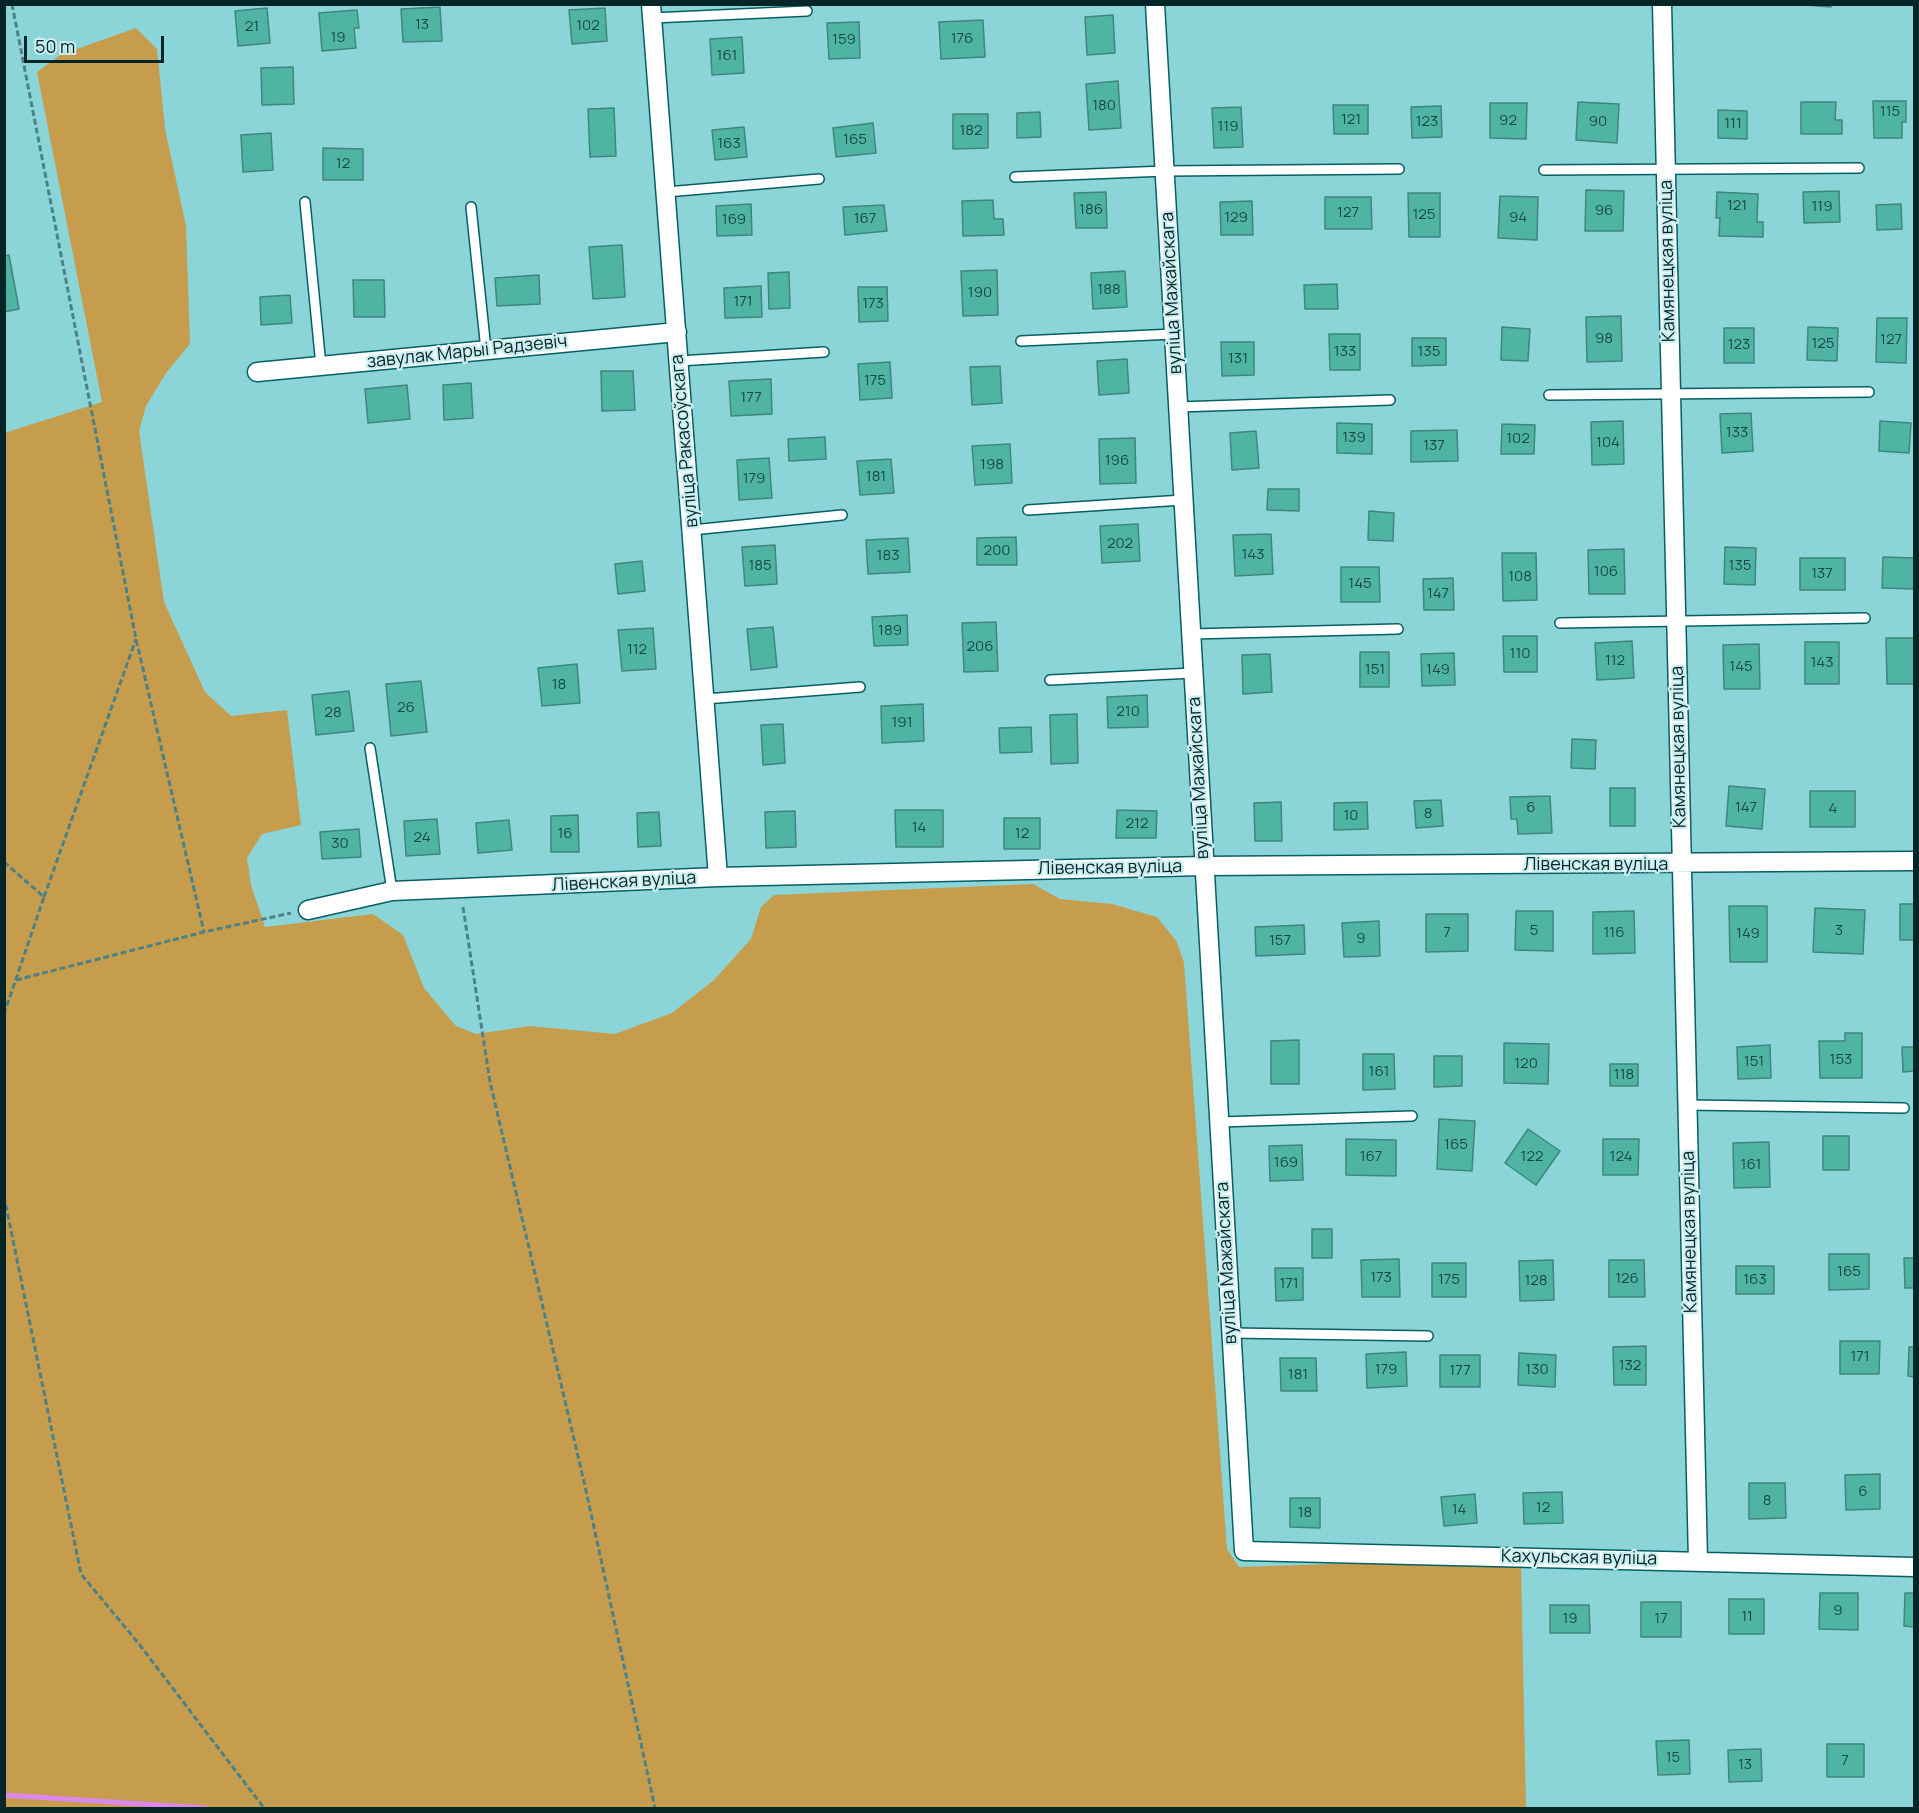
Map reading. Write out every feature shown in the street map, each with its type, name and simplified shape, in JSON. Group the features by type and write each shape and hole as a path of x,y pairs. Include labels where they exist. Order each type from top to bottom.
{"street":[{"name":"вуліца Мажайскага","path":"1155,4 1244,1551"},
{"name":"Камянецкая вуліца","path":"1662,4 1698,1561"},
{"name":"вуліца Ракасоўскага","path":"651,11 718,877"},
{"name":"завулак Марыі Радзевіч","path":"257,372 677,332"},
{"name":"Лівенская вуліца","path":"308,910 392,891 461,890 718,877 1203,866 1914,861"},
{"name":"Кахульская вуліца","path":"1244,1551 1914,1568"}],"lane":[{"path":"651,11 807,11"},
{"path":"1544,170 1859,168"},
{"path":"1015,177 1165,171 1399,170"},
{"path":"666,192 819,178"},
{"path":"304,202 321,366"},
{"path":"471,207 486,350"},
{"path":"1020,341 1174,334"},
{"path":"679,360 824,352"},
{"path":"1549,395 1869,392"},
{"path":"1178,407 1390,400"},
{"path":"1028,510 1183,500"},
{"path":"692,530 842,515"},
{"path":"1560,623 1677,619 1866,618"},
{"path":"1190,634 1398,629"},
{"path":"1050,680 1193,673"},
{"path":"705,699 860,687"},
{"path":"370,748 392,891"},
{"path":"1687,1105 1904,1108"},
{"path":"1219,1122 1412,1116"},
{"path":"1231,1333 1428,1336"}],"path":[{"path":"12,4 136,639 204,932"},
{"path":"4,1014 136,639"},
{"path":"4,862 44,897"},
{"path":"461,890 490,1082 585,1486 655,1809"},
{"path":"16,980 204,932 308,910"},
{"path":"4,1196 81,1574 139,1644 264,1809"}],"shaded area":[{"path":"136,28 157,49 165,129 186,226 190,344 166,373 146,406 139,431 164,602 205,692 231,716 287,710 301,825 262,834 247,858 251,885 265,927 373,914 403,935 424,988 456,1026 476,1034 530,1026 615,1034 672,1013 714,980 751,939 761,907 774,895 1033,884 1060,899 1112,904 1157,917 1177,942 1184,963 1227,1549 1239,1567 1367,1563 1521,1566 1526,1808 5,1808 4,433 102,402 37,72 60,55"}],"building":[{"path":"1791,4 1831,4 1831,7"},
{"path":"440,7 442,41 403,42 401,9"},
{"path":"267,8 270,43 238,46 235,11"},
{"path":"605,8 607,41 572,44 569,10"},
{"path":"357,10 359,28 354,28 356,48 322,51 319,13"},
{"path":"1113,15 1115,53 1087,55 1085,17"},
{"path":"983,20 985,57 941,59 939,22"},
{"path":"859,22 860,58 829,59 827,23"},
{"path":"742,37 744,73 712,75 710,39"},
{"path":"293,67 294,104 262,105 261,68"},
{"path":"1118,81 1121,128 1089,130 1086,84"},
{"path":"1873,101 1906,101 1906,122 1902,122 1902,138 1874,138"},
{"path":"1578,102 1619,104 1617,143 1576,140"},
{"path":"1801,102 1836,102 1835,120 1842,120 1842,134 1801,134"},
{"path":"1490,103 1527,103 1526,139 1490,138"},
{"path":"1333,105 1368,105 1368,134 1334,134"},
{"path":"1441,106 1442,137 1412,138 1411,107"},
{"path":"1241,107 1243,147 1214,148 1212,108"},
{"path":"614,108 616,156 590,157 588,109"},
{"path":"1718,110 1747,111 1747,139 1718,138"},
{"path":"1040,112 1041,137 1017,138 1017,113"},
{"path":"953,114 988,114 988,148 953,149"},
{"path":"873,123 876,153 836,157 833,128"},
{"path":"744,127 747,157 715,160 712,130"},
{"path":"271,133 273,170 243,172 241,135"},
{"path":"323,148 363,149 363,180 323,180"},
{"path":"1586,190 1624,191 1623,231 1585,231"},
{"path":"1839,191 1840,222 1804,223 1803,192"},
{"path":"1106,192 1107,228 1076,228 1074,193"},
{"path":"1717,192 1758,194 1757,222 1763,222 1763,237 1719,236 1720,218 1716,218"},
{"path":"1408,193 1440,193 1440,237 1409,237"},
{"path":"1500,196 1538,197 1537,240 1498,238"},
{"path":"1325,197 1371,197 1372,229 1325,229"},
{"path":"993,200 994,219 1003,219 1004,235 963,236 962,201"},
{"path":"1252,201 1253,235 1221,235 1220,202"},
{"path":"751,204 752,235 717,236 716,206"},
{"path":"1901,204 1902,229 1877,230 1876,205"},
{"path":"884,205 887,231 845,235 843,207"},
{"path":"622,245 625,297 593,299 589,247"},
{"path":"9,255 19,309 4,312 4,256"},
{"path":"997,270 998,315 963,316 961,271"},
{"path":"1125,271 1127,307 1093,309 1091,273"},
{"path":"789,272 790,308 769,309 768,273"},
{"path":"539,275 540,304 497,306 495,278"},
{"path":"353,280 384,280 385,317 354,317"},
{"path":"1337,284 1338,309 1305,309 1304,285"},
{"path":"761,286 762,317 725,318 724,288"},
{"path":"858,287 887,287 888,321 859,322"},
{"path":"290,295 292,323 261,325 260,297"},
{"path":"1621,316 1622,361 1587,362 1586,317"},
{"path":"1877,318 1907,318 1906,363 1876,362"},
{"path":"1502,327 1530,329 1528,361 1501,360"},
{"path":"1808,327 1838,328 1837,361 1807,360"},
{"path":"1724,328 1754,328 1754,363 1724,363"},
{"path":"1329,334 1360,334 1360,370 1330,370"},
{"path":"1412,338 1446,338 1446,365 1412,366"},
{"path":"1221,342 1254,342 1254,375 1222,376"},
{"path":"1127,359 1129,393 1099,395 1097,361"},
{"path":"890,362 892,398 860,400 858,364"},
{"path":"1000,366 1002,403 972,405 970,367"},
{"path":"601,371 633,371 635,410 602,411"},
{"path":"771,379 772,414 731,416 729,381"},
{"path":"471,383 473,418 444,420 443,385"},
{"path":"407,385 410,419 368,423 365,389"},
{"path":"1751,413 1753,451 1722,453 1720,414"},
{"path":"1623,421 1624,464 1592,465 1591,422"},
{"path":"1880,421 1911,423 1909,453 1879,451"},
{"path":"1337,423 1372,424 1372,454 1337,453"},
{"path":"1502,424 1535,425 1534,454 1501,454"},
{"path":"1457,430 1458,461 1411,462 1411,431"},
{"path":"1256,431 1259,468 1232,470 1230,433"},
{"path":"825,437 826,459 789,461 788,439"},
{"path":"1135,438 1136,483 1100,484 1099,439"},
{"path":"1010,444 1012,483 975,485 972,446"},
{"path":"769,458 772,498 739,500 737,460"},
{"path":"891,459 894,493 860,495 857,461"},
{"path":"1268,489 1299,489 1299,511 1267,510"},
{"path":"1369,511 1394,513 1393,541 1368,540"},
{"path":"1138,524 1140,561 1102,563 1100,526"},
{"path":"1271,534 1273,574 1235,576 1233,535"},
{"path":"1016,537 1017,565 977,565 977,538"},
{"path":"908,538 910,572 868,574 866,540"},
{"path":"775,545 777,584 745,586 742,547"},
{"path":"1725,547 1756,548 1755,585 1724,584"},
{"path":"1624,549 1625,594 1589,594 1588,550"},
{"path":"1502,553 1536,553 1537,600 1503,601"},
{"path":"1883,557 1914,558 1914,589 1882,588"},
{"path":"1800,558 1845,558 1845,590 1800,590"},
{"path":"642,561 645,591 618,594 615,564"},
{"path":"1341,567 1379,567 1380,602 1341,602"},
{"path":"1453,578 1454,610 1424,610 1423,579"},
{"path":"907,615 908,645 874,646 872,617"},
{"path":"996,622 998,671 964,672 962,623"},
{"path":"773,627 777,667 751,670 747,629"},
{"path":"653,628 656,669 622,671 618,630"},
{"path":"1503,636 1537,636 1537,672 1504,672"},
{"path":"1886,638 1914,638 1914,684 1887,684"},
{"path":"1632,641 1634,678 1597,680 1595,643"},
{"path":"1805,642 1839,642 1839,684 1805,684"},
{"path":"1759,644 1760,689 1724,689 1723,645"},
{"path":"1360,652 1389,652 1389,687 1360,687"},
{"path":"1454,653 1455,685 1422,686 1421,654"},
{"path":"1270,654 1272,692 1243,694 1242,655"},
{"path":"577,664 580,703 542,706 538,668"},
{"path":"421,681 427,732 391,736 386,684"},
{"path":"349,691 354,731 316,735 312,695"},
{"path":"1147,695 1148,727 1108,728 1107,697"},
{"path":"923,704 924,741 882,743 881,706"},
{"path":"1077,714 1078,763 1051,764 1050,715"},
{"path":"783,724 785,763 763,765 761,725"},
{"path":"1031,727 1032,752 1000,753 999,728"},
{"path":"1572,739 1596,740 1595,769 1571,768"},
{"path":"1729,786 1765,789 1762,829 1726,826"},
{"path":"1610,788 1635,788 1635,826 1610,826"},
{"path":"1810,791 1855,791 1855,827 1810,827"},
{"path":"1550,796 1552,833 1518,834 1517,819 1511,819 1510,797"},
{"path":"1441,800 1443,826 1416,828 1414,801"},
{"path":"1281,802 1282,841 1255,841 1254,803"},
{"path":"1367,802 1368,829 1334,830 1334,803"},
{"path":"895,810 943,810 943,847 896,847"},
{"path":"1117,810 1157,811 1156,838 1116,838"},
{"path":"795,811 796,847 766,848 765,812"},
{"path":"659,812 661,846 638,847 637,813"},
{"path":"578,815 579,852 551,852 551,816"},
{"path":"1004,818 1040,818 1040,849 1004,849"},
{"path":"437,819 440,854 406,856 404,821"},
{"path":"509,820 512,850 478,853 476,823"},
{"path":"359,829 361,857 322,859 320,832"},
{"path":"1900,904 1914,904 1914,940 1900,940"},
{"path":"1729,906 1767,906 1767,962 1730,962"},
{"path":"1815,908 1865,910 1863,954 1813,952"},
{"path":"1516,911 1553,911 1553,951 1515,950"},
{"path":"1634,911 1635,953 1593,954 1593,912"},
{"path":"1426,914 1468,914 1468,951 1426,952"},
{"path":"1379,921 1380,956 1344,957 1342,923"},
{"path":"1304,925 1305,954 1256,956 1255,927"},
{"path":"1845,1033 1862,1033 1862,1078 1820,1078 1819,1041 1845,1041"},
{"path":"1299,1040 1299,1084 1271,1084 1271,1041"},
{"path":"1504,1043 1549,1044 1548,1084 1504,1083"},
{"path":"1770,1045 1771,1078 1738,1079 1737,1047"},
{"path":"1902,1047 1914,1047 1914,1071 1903,1072"},
{"path":"1363,1054 1394,1054 1395,1089 1363,1090"},
{"path":"1434,1056 1462,1056 1462,1086 1434,1087"},
{"path":"1610,1064 1638,1064 1638,1086 1610,1086"},
{"path":"1439,1119 1475,1121 1472,1171 1437,1169"},
{"path":"1528,1129 1560,1151 1536,1185 1505,1163"},
{"path":"1823,1136 1849,1136 1849,1170 1823,1170"},
{"path":"1346,1139 1396,1140 1396,1176 1346,1175"},
{"path":"1603,1139 1639,1139 1638,1175 1603,1175"},
{"path":"1769,1142 1770,1187 1734,1188 1733,1143"},
{"path":"1302,1145 1303,1180 1270,1181 1269,1146"},
{"path":"1312,1229 1332,1229 1332,1258 1312,1258"},
{"path":"1829,1254 1869,1254 1869,1289 1829,1290"},
{"path":"1904,1258 1914,1258 1914,1288 1905,1288"},
{"path":"1399,1259 1400,1297 1362,1297 1361,1260"},
{"path":"1553,1260 1554,1300 1520,1301 1519,1261"},
{"path":"1609,1260 1644,1260 1645,1297 1609,1297"},
{"path":"1432,1263 1466,1263 1466,1297 1432,1297"},
{"path":"1736,1266 1774,1266 1774,1294 1736,1294"},
{"path":"1275,1268 1303,1268 1303,1300 1276,1301"},
{"path":"1840,1341 1880,1341 1879,1374 1840,1374"},
{"path":"1646,1346 1646,1385 1614,1385 1613,1347"},
{"path":"1909,1347 1914,1347 1914,1377 1908,1376"},
{"path":"1406,1352 1407,1386 1367,1388 1366,1354"},
{"path":"1519,1353 1556,1355 1555,1387 1518,1385"},
{"path":"1440,1355 1480,1355 1480,1387 1440,1387"},
{"path":"1280,1358 1316,1358 1317,1391 1281,1391"},
{"path":"1880,1474 1880,1509 1846,1510 1845,1475"},
{"path":"1749,1483 1785,1483 1786,1518 1749,1519"},
{"path":"1562,1492 1563,1523 1524,1524 1523,1493"},
{"path":"1475,1494 1477,1523 1444,1526 1441,1497"},
{"path":"1290,1498 1320,1498 1320,1528 1290,1527"},
{"path":"1820,1593 1858,1593 1858,1630 1819,1629"},
{"path":"1905,1593 1914,1593 1914,1627 1904,1626"},
{"path":"1729,1599 1764,1599 1764,1634 1729,1634"},
{"path":"1641,1602 1681,1602 1681,1637 1641,1637"},
{"path":"1550,1605 1589,1605 1590,1633 1550,1633"},
{"path":"1689,1740 1690,1774 1658,1775 1656,1741"},
{"path":"1827,1744 1864,1744 1864,1777 1827,1777"},
{"path":"1761,1749 1762,1781 1729,1782 1728,1750"}],"waterway":[{"path":"4,1795 205,1808"}]}
